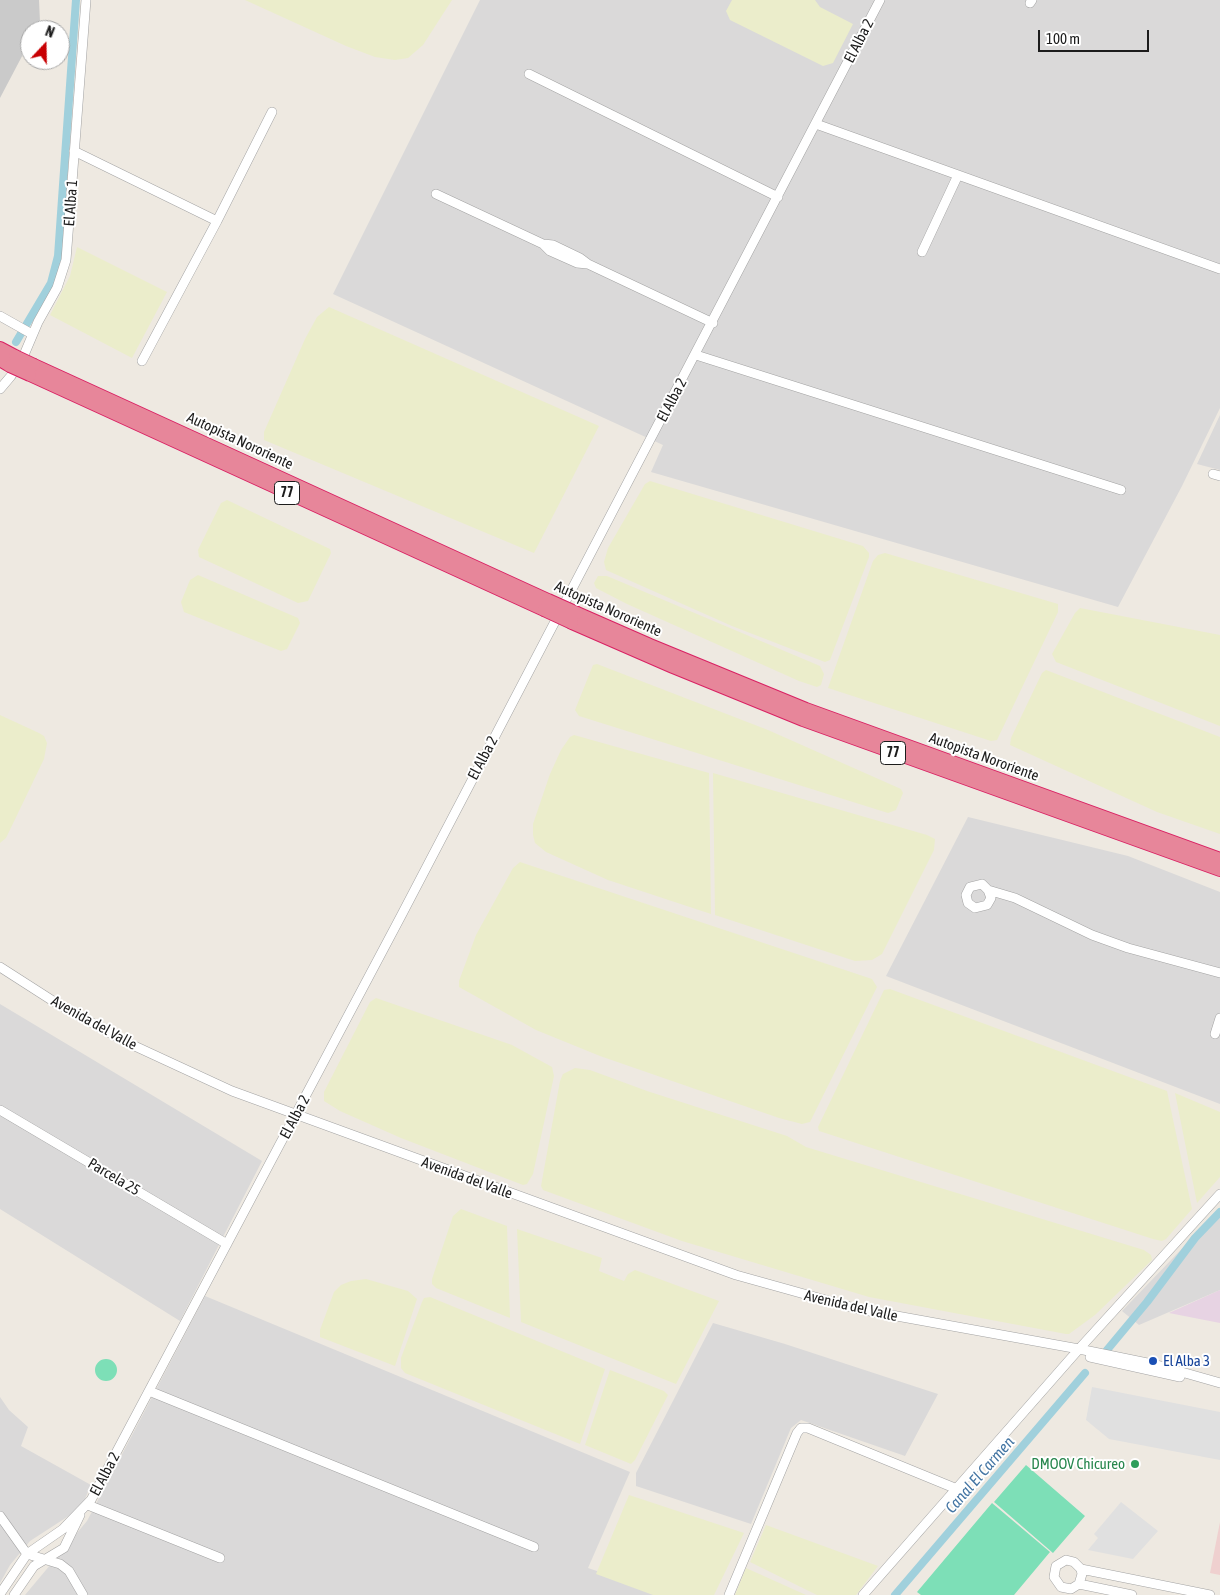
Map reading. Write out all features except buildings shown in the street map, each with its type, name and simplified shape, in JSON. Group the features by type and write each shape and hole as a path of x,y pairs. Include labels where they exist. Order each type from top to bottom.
{"highway":[{"name":"Autopista Nororiente","path":"0,348 8,361 32,370 575,618 673,667 803,720 1220,870"},
{"name":"Autopista Nororiente","path":"575,618 823,716 1220,858"}],"street":[{"name":"El Alba 1","path":"0,389 11,376 30,333 53,297 64,270 68,240 86,0"},
{"name":"El Alba 2","path":"0,1594 27,1554 81,1513 88,1505 296,1116 713,323 880,0"},
{"path":"530,74 778,198"},
{"path":"142,361 217,221 272,112"},
{"path":"816,124 1220,270"},
{"path":"74,151 217,221"},
{"path":"922,252 958,175"},
{"path":"436,194 543,244 553,245 588,264 713,323"},
{"path":"0,316 30,333"},
{"path":"696,355 1121,490"},
{"path":"988,890 1016,898 1092,934 1128,948 1220,973"},
{"name":"Avenida del Valle","path":"0,967 78,1016 158,1058 232,1092 760,1283 858,1309 958,1329 991,1332 1077,1352 1158,1366 1220,1383"},
{"path":"1215,1034 1220,1018"},
{"name":"Parcela 25","path":"0,1110 227,1244"},
{"path":"863,1595 1077,1352 1220,1194"},
{"path":"149,1391 534,1547"},
{"path":"728,1595 797,1433 801,1428 808,1428 956,1489"},
{"path":"88,1505 220,1558"},
{"name":"El Alba 2","path":"16,1592 30,1569 64,1548 81,1513"},
{"path":"0,1516 27,1554 47,1558 60,1564 68,1571 83,1595"},
{"path":"1132,1595 1079,1584 1071,1588 1061,1587 1054,1580 1054,1572 1059,1563 1066,1560 1074,1562 1081,1569 1209,1595"},
{"path":"1079,1584 1082,1574 1081,1569"}],"shaded area":[{"path":"0,0 39,0 40,20 20,20 20,60 0,98"},
{"path":"480,0 1220,0 1220,408 1182,486 1118,607 651,472 663,445 333,294"},
{"path":"1220,415 1220,470 1197,464"},
{"path":"968,817 1128,856 1220,892 1220,1104 886,976"},
{"path":"0,1004 262,1161 180,1321 0,1209"},
{"path":"1220,1209 1220,1290 1139,1325 1122,1311"},
{"path":"1220,1290 1220,1323 1169,1313"},
{"path":"205,1296 630,1472 588,1568 667,1595 25,1595 87,1521"},
{"path":"713,1323 785,1344 938,1394 905,1456 801,1420 791,1428 751,1524 636,1486 636,1473"},
{"path":"1092,1387 1220,1412 1220,1460 1109,1439 1086,1420"},
{"path":"0,1397 9,1410 28,1427 21,1446 91,1485 81,1508 30,1541 10,1565 0,1583"},
{"path":"1121,1502 1158,1531 1133,1559 1088,1550 1098,1538 1094,1534"},
{"path":"1220,1522 1220,1575 1210,1573"}],"green space":[{"path":"245,0 452,0 423,45 408,58 395,60 375,57 346,46"},
{"path":"732,0 815,0 820,7 853,24 833,63 823,66 730,20 726,11"},
{"path":"77,247 167,292 132,358 50,315 70,276"},
{"path":"329,307 599,426 534,553 264,440 264,432 305,339 317,317"},
{"path":"650,481 863,546 869,553 869,557 830,660 825,662 732,626 606,570 604,562 608,548 645,484"},
{"path":"227,500 330,549 331,553 308,601 298,603 199,557 198,550 221,503"},
{"path":"885,553 1058,604 1058,612 997,740 991,741 828,688 873,561 878,555"},
{"path":"198,575 298,618 300,623 287,649 281,651 184,612 181,602 190,580"},
{"path":"598,576 607,576 820,666 824,674 821,685 817,687 799,681 627,604 596,588 594,583"},
{"path":"1080,608 1220,635 1220,726 1056,662 1052,654 1075,613"},
{"path":"597,664 768,730 901,789 903,793 896,810 888,813 579,716 575,710 593,665"},
{"path":"1046,670 1220,737 1220,834 1157,812 1010,745 1011,738 1042,673"},
{"path":"0,715 39,733 44,736 47,743 44,759 6,838 0,843"},
{"path":"574,735 709,773 711,914 608,880 546,852 535,843 533,824 550,774 561,750 570,737"},
{"path":"713,773 927,835 935,839 934,850 882,954 872,960 855,961 715,915"},
{"path":"520,862 872,979 877,987 810,1122 802,1124 779,1118 600,1056 536,1030 459,987 459,981 476,935 513,868"},
{"path":"890,989 1167,1091 1192,1209 1166,1239 1162,1241 819,1131 818,1127 884,990"},
{"path":"376,998 512,1045 552,1067 554,1076 533,1174 527,1184 523,1185 401,1138 340,1111 324,1101 324,1092 370,1002"},
{"path":"575,1068 590,1070 647,1091 787,1136 806,1147 1144,1250 1151,1255 1152,1260 1095,1315 1069,1334 1066,1334 869,1297 682,1241 543,1190 541,1186 560,1081 563,1074"},
{"path":"1175,1093 1220,1112 1220,1177 1197,1203"},
{"path":"461,1209 507,1226 510,1318 436,1288 432,1284 453,1216"},
{"path":"517,1229 602,1258 599,1271 624,1281 628,1274 635,1270 719,1301 676,1384 521,1322"},
{"path":"366,1279 408,1291 417,1299 395,1366 320,1337 320,1330 334,1292 341,1285 351,1281"},
{"path":"430,1297 605,1369 580,1444 405,1373 401,1368 401,1358 422,1302 424,1298"},
{"path":"106,1359 114,1362 117,1370 114,1378 106,1381 98,1378 95,1370 98,1362"},
{"path":"610,1370 664,1391 668,1395 635,1460 631,1464 585,1445"},
{"path":"1026,1465 1085,1516 1053,1553 994,1502"},
{"path":"629,1495 744,1533 714,1595 653,1595 596,1574"},
{"path":"992,1503 1050,1552 1014,1595 921,1595 917,1592"},
{"path":"766,1525 878,1566 856,1595 817,1595 750,1562"},
{"path":"746,1568 806,1595 735,1595"}],"waterway":[{"path":"16,342 51,283 58,256 76,0"},
{"name":"Canal El Carmen","path":"1107,1350 1147,1302 1195,1238 1220,1212"},
{"name":"Canal El Carmen","path":"895,1595 1085,1373"}],"place":[{"name":"El Alba 3","path":"1153,1361"},
{"name":"DMOOV Chicureo","path":"1135,1464"}]}
